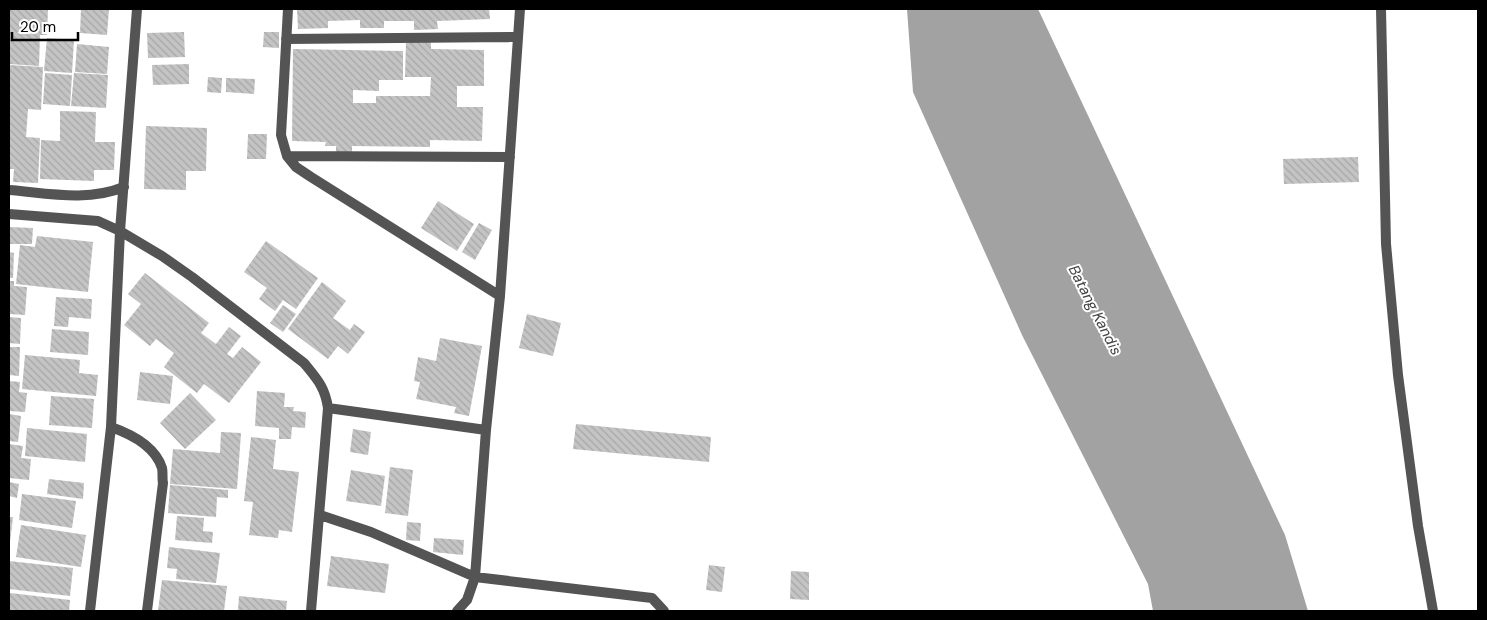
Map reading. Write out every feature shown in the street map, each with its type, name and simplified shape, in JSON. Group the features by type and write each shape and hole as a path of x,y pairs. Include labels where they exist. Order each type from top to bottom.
{"street":[{"path":"90,611 111,427 120,232 137,9"},
{"path":"288,9 281,136 287,156 296,166 311,177 500,296"},
{"path":"457,611 467,600 475,576 486,430 500,296 520,9"},
{"path":"1381,9 1386,244 1400,385 1418,526 1432,611"},
{"path":"286,39 518,37"},
{"path":"287,156 510,157"},
{"path":"9,190 82,196 110,192 124,187"},
{"path":"9,214 98,221 120,232 162,256 192,277 304,363 325,392 328,408 311,611"},
{"path":"328,408 486,430"},
{"path":"111,427 128,433 143,443 154,454 162,468 163,483 147,611"},
{"path":"320,516 371,532 475,576 652,598 664,611"}],"water":[{"name":"Batang Kandis","path":"907,9 1038,9 1285,535 1308,611 1153,611 1148,584 1022,335 913,92"}],"building":[{"path":"9,9 48,9 47,35 40,35 39,66 9,64"},
{"path":"81,9 109,9 107,35 80,33"},
{"path":"297,9 489,9 490,19 437,21 438,29 414,30 414,21 384,21 384,28 360,28 360,20 328,21 328,28 298,29"},
{"path":"184,32 185,57 148,58 147,33"},
{"path":"264,32 279,32 279,48 263,47"},
{"path":"47,38 74,40 72,73 44,71"},
{"path":"406,41 431,41 431,49 484,50 484,86 457,86 457,107 483,107 482,141 430,140 430,147 352,146 352,152 336,152 336,146 325,146 326,142 292,141 293,49 403,51 403,80 379,80 379,91 353,90 353,103 376,103 376,96 430,96 431,77 405,77"},
{"path":"77,44 109,47 107,74 75,72"},
{"path":"189,64 189,84 153,85 152,65"},
{"path":"9,65 43,67 41,110 28,109 26,137 40,138 38,183 13,182 14,169 9,169"},
{"path":"45,73 72,75 70,106 43,104"},
{"path":"74,73 108,75 106,108 71,106"},
{"path":"208,77 222,78 221,93 207,92"},
{"path":"226,78 255,79 254,94 226,92"},
{"path":"60,111 96,112 95,142 115,142 114,170 94,170 94,181 40,179 41,140 60,141"},
{"path":"146,126 207,128 206,171 186,171 186,190 144,189"},
{"path":"248,134 267,134 266,159 247,159"},
{"path":"1358,157 1359,182 1284,184 1283,159"},
{"path":"438,201 474,224 457,251 421,228"},
{"path":"479,223 492,230 475,260 462,252"},
{"path":"9,227 33,228 32,244 9,244"},
{"path":"37,236 93,242 88,292 16,284 20,245 35,247"},
{"path":"266,241 318,278 296,309 283,300 275,311 259,299 267,288 244,272"},
{"path":"9,252 14,253 13,278 9,278"},
{"path":"145,273 209,323 201,333 216,344 229,327 241,336 227,354 233,358 242,347 261,362 229,403 204,384 197,393 164,367 174,353 156,339 150,346 124,325 141,304 128,294"},
{"path":"9,281 14,281 14,286 27,287 25,315 9,314"},
{"path":"322,282 346,301 333,318 350,330 354,324 365,332 348,354 338,346 328,359 288,329"},
{"path":"56,297 92,299 91,319 69,317 68,327 54,326"},
{"path":"283,305 296,314 283,332 270,323"},
{"path":"527,314 561,323 553,356 519,348"},
{"path":"9,317 21,318 20,344 9,343"},
{"path":"52,329 89,332 88,355 50,352"},
{"path":"440,338 482,346 469,416 454,413 456,407 416,399 420,382 414,381 418,357 436,361"},
{"path":"9,347 20,347 19,376 9,375"},
{"path":"25,355 80,360 79,373 98,375 96,396 22,389"},
{"path":"140,372 173,376 170,404 137,400"},
{"path":"9,381 20,382 19,392 27,393 25,412 9,411"},
{"path":"257,391 285,393 284,407 294,407 293,411 306,412 305,428 292,427 291,439 279,439 279,428 255,426"},
{"path":"190,393 216,420 185,449 160,423"},
{"path":"51,396 94,399 92,428 49,425"},
{"path":"9,414 21,416 18,442 9,441"},
{"path":"576,424 711,437 709,462 573,449"},
{"path":"27,428 87,434 85,462 25,456"},
{"path":"353,429 371,432 368,455 350,452"},
{"path":"221,432 241,433 237,489 170,484 173,449 220,453"},
{"path":"251,437 276,440 273,469 299,472 292,532 279,530 278,538 249,535 253,502 244,501"},
{"path":"9,444 23,446 21,458 31,459 29,480 9,478"},
{"path":"390,467 413,470 408,516 385,513"},
{"path":"351,470 385,476 381,506 346,501"},
{"path":"49,479 84,483 83,499 47,494"},
{"path":"9,482 19,484 17,498 9,496"},
{"path":"170,485 228,490 228,498 217,497 216,517 168,513"},
{"path":"22,494 76,501 72,528 19,520"},
{"path":"177,516 204,518 203,531 213,532 212,543 175,540"},
{"path":"9,517 13,517 10,542 9,542"},
{"path":"407,522 421,523 420,541 406,540"},
{"path":"21,525 86,535 81,567 16,557"},
{"path":"434,538 464,540 463,555 433,552"},
{"path":"169,547 220,553 216,583 176,579 177,569 167,568"},
{"path":"331,556 389,564 385,593 327,586"},
{"path":"9,561 73,568 70,596 9,589"},
{"path":"709,565 725,567 722,592 706,590"},
{"path":"791,571 809,572 809,600 790,599"},
{"path":"162,580 227,586 224,611 158,611"},
{"path":"10,593 70,600 69,611 9,611"},
{"path":"239,596 287,601 286,611 238,611"}]}
